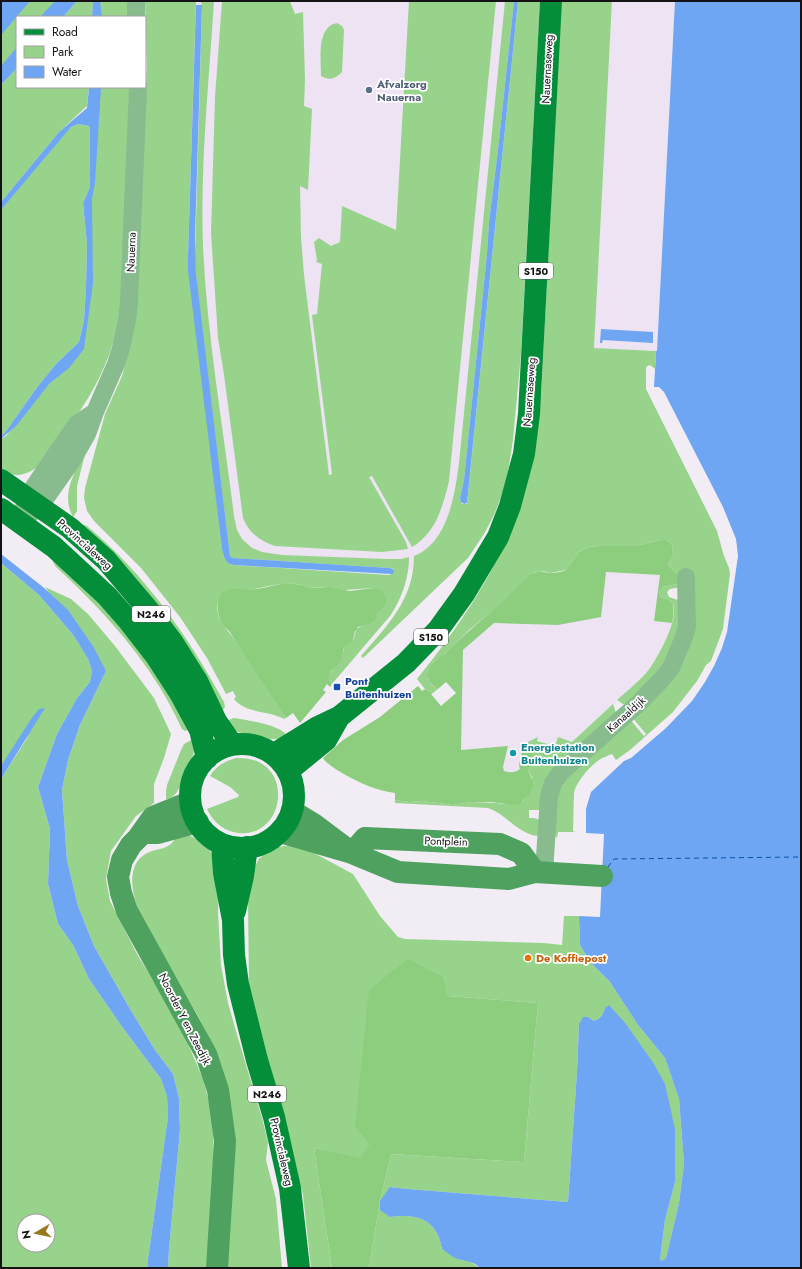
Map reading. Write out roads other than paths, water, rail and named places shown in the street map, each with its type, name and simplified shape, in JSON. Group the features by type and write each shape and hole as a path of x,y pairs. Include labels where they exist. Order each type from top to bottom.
{"main road":[{"name":"Nauernaseweg","path":"281,763 316,728 339,717 406,663 438,630 464,594 480,568 498,536 510,506 524,454 529,414 551,1"},
{"name":"Provincialeweg","path":"1,480 70,528 106,560 145,606 173,643 197,681 216,721 232,744"},
{"name":"Provincialeweg","path":"1,509 54,547 87,576 128,620 156,656 180,693 200,730 207,758"},
{"path":"232,744 246,744 260,747 281,763 293,786 294,798 292,811 287,822 280,832 266,842 252,847 237,848 222,844 209,836 194,812 190,792 195,773 207,758 219,749 232,744"},
{"name":"Provincialeweg","path":"222,844 224,873 233,920 234,955 238,984 257,1060 274,1117 290,1188 299,1268"},
{"name":"Provincialeweg","path":"233,920 243,876 247,847"}],"street":[{"path":"136,1 136,16"},
{"name":"Nauerna","path":"20,522 34,502 71,462 87,434 116,364 121,348 127,320 130,277 138,88"},
{"name":"Kanaaldijk","path":"540,872 546,840 549,797 553,783 561,772 638,704 671,668 687,627 686,577"},
{"path":"292,811 352,853"},
{"name":"Noorder Y en Zeedijk","path":"194,812 153,817 142,833 131,844 122,860 118,878 127,911 206,1054 218,1090 225,1141 217,1268"},
{"path":"280,832 352,853 398,872 509,879 540,872 602,876"},
{"name":"Pontplein","path":"352,853 365,838 500,844 521,853 540,872"}],"water":[{"path":"1,1 30,1 2,34"},
{"path":"55,1 77,1 64,16 41,16"},
{"path":"93,1 100,1 102,16 92,16"},
{"path":"514,1 518,1 467,503 464,504 461,502 460,498 464,480 489,222"},
{"path":"675,1 801,1 801,1268 480,1268 474,1263 454,1257 442,1249 436,1231 424,1220 409,1216 390,1217 380,1210 380,1201 390,1187 568,1202 579,1024 583,1017 588,1017 594,1021 598,1019 605,1008 609,1005 626,1024 654,1064 665,1084 675,1129 675,1182 665,1220 660,1260 662,1261 666,1258 679,1203 684,1164 679,1099 665,1058 638,1025 610,982 590,962 580,945 579,916 600,917 604,834 586,833 586,809 591,792 624,761 631,758 666,728 692,701 705,682 722,648 727,632 738,556 736,539 723,507 664,392 659,387 654,387"},
{"path":"196,5 202,6 195,237 196,274 230,556 233,558 389,568 393,569 394,573 234,565 227,562 224,557 188,271"},
{"path":"16,48 16,69 1,85 1,66"},
{"path":"89,88 101,88 95,183 92,199 93,283 84,349 69,368 49,384 17,425 1,439 1,435 4,434 38,386 56,364 79,342 84,320 86,289 87,244 83,203 90,187 89,126 78,124 71,127 1,210 1,202 59,132 87,108"},
{"path":"601,329 653,332 653,343 603,340 602,343 600,343"},
{"path":"1,554 43,587 68,610 93,646 106,671 80,725 68,760 62,790 67,860 78,906 94,946 155,1050 173,1074 179,1098 180,1130 168,1268 148,1268 168,1117 167,1096 161,1079 89,979 73,945 58,924 48,884 50,829 38,787 57,734 77,698 90,682 92,671 88,659 74,636 39,595 1,563"},
{"path":"45,708 1,779 1,766 31,719 39,709"}],"place":[{"name":"Afvalzorg Nauerna","path":"369,90"},
{"name":"Pont Buitenhuizen","path":"337,687"},
{"name":"Energiestation Buitenhuizen","path":"513,753"},
{"name":"De Koffiepost","path":"528,958"}]}
